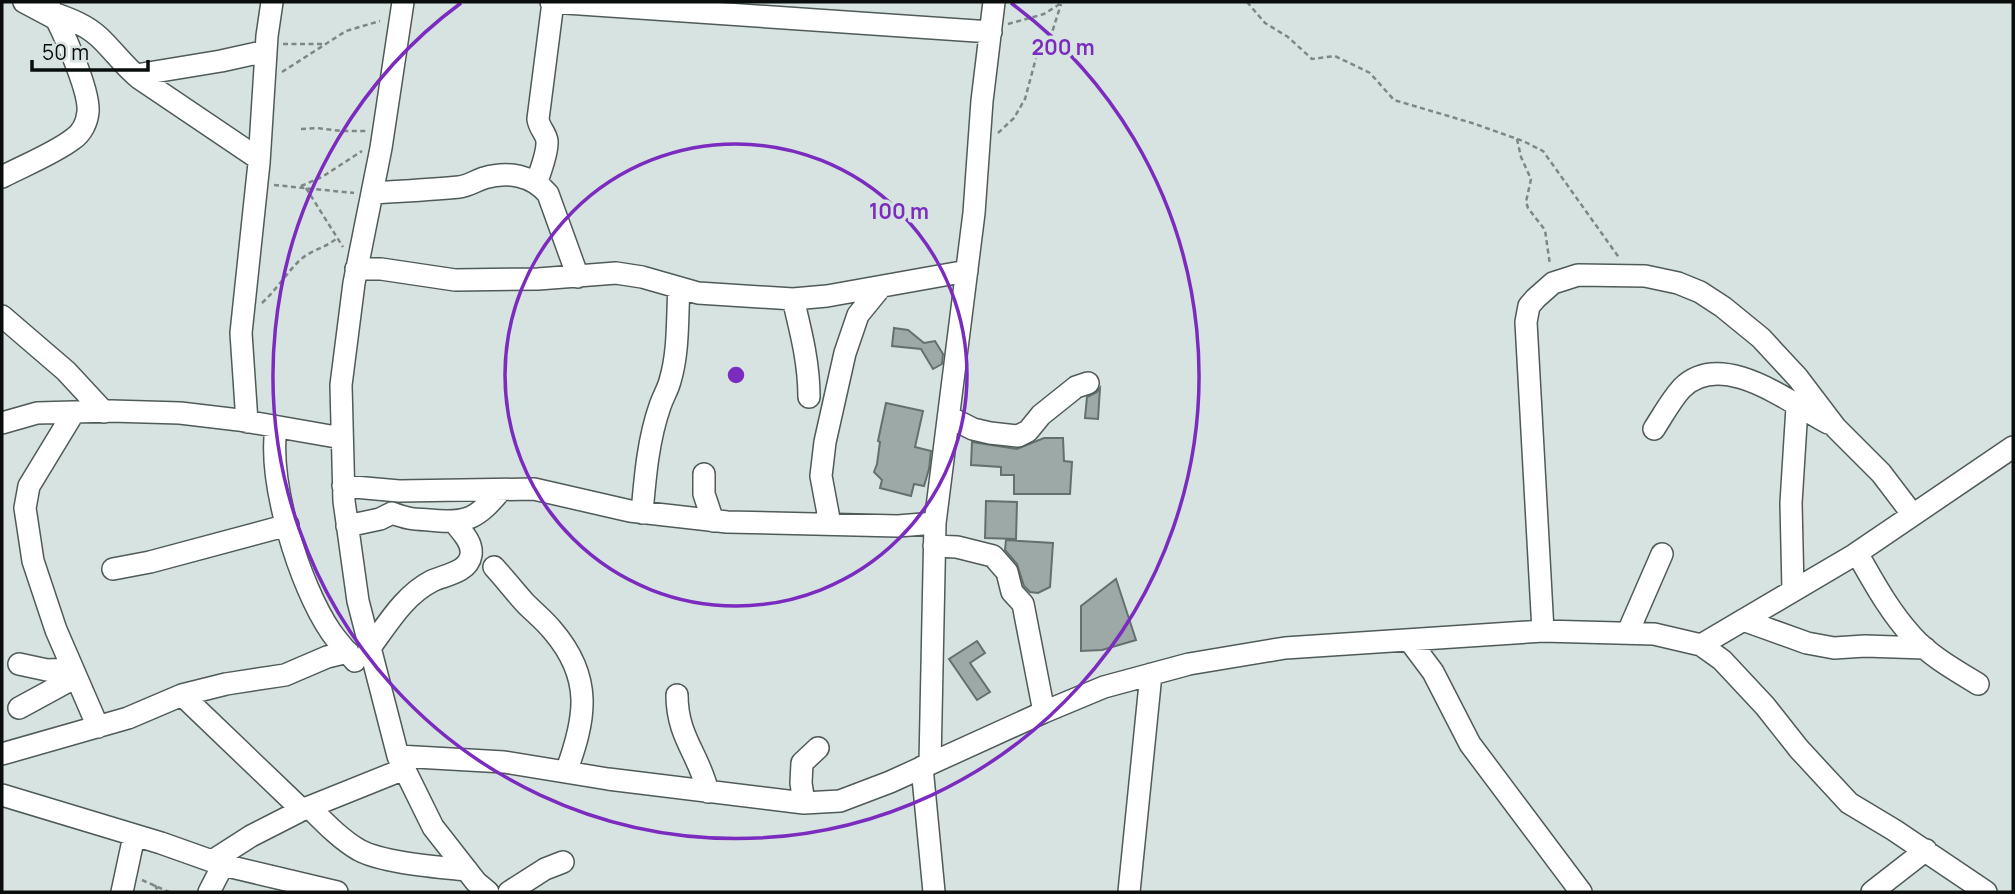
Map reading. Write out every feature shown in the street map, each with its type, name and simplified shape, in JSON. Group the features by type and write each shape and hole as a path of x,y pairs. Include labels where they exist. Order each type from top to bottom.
{"street":[{"path":"24,2 52,11 90,29 121,63 136,75 259,159"},
{"path":"247,422 242,332 272,2"},
{"path":"537,182 547,146 546,136 538,119 552,2 686,6 855,24 991,29"},
{"path":"934,892 926,765 935,523 967,271 995,2"},
{"path":"358,651 358,601 343,486 341,385 357,267 383,133 402,9"},
{"path":"2,177 74,139 85,127 88,111 86,94 52,11"},
{"path":"136,75 221,61 266,48"},
{"path":"372,193 465,187 484,178 498,176 515,175 537,182 548,194 578,277"},
{"path":"357,267 455,280 578,277 616,273 642,277 698,293 793,299 880,288 967,271"},
{"path":"1543,631 1526,322 1529,306 1553,283 1578,275 1630,275 1678,283 1700,292 1723,307 1761,338 1798,378 1836,428 1881,473 1913,515"},
{"path":"642,513 645,476 659,407 670,381 675,354 679,288"},
{"path":"830,524 821,476 825,442 845,353 858,315 880,288"},
{"path":"793,299 806,348 809,397"},
{"path":"2,316 66,371 104,412"},
{"path":"1654,429 1682,388 1698,377 1717,373 1760,384 1836,428"},
{"path":"949,416 973,429 1018,436 1028,431 1041,415 1076,387 1088,383"},
{"path":"1793,590 1791,503 1797,407"},
{"path":"2,423 37,414 74,412 180,414 342,438"},
{"path":"74,412 29,486 24,508 33,561 56,630 98,727"},
{"path":"276,427 275,460 288,525 309,591 331,631 358,651 381,692 401,762 433,827 488,892"},
{"path":"1701,645 1857,553 2013,447"},
{"path":"704,474 704,494 713,521"},
{"path":"343,486 399,491 534,489 596,505 713,521 898,526 935,523"},
{"path":"347,526 380,519 392,513 408,520 453,522 470,519 482,512 501,490"},
{"path":"2,754 128,718 182,695 226,684 285,675 310,663 358,651 411,595 433,580 454,573 466,565 471,557 468,541 453,522"},
{"path":"113,569 150,562 288,525"},
{"path":"934,546 957,547 985,553 993,556 1007,572 1012,592 1023,604 1044,712"},
{"path":"1857,553 1891,609 1912,636 1978,684"},
{"path":"1628,632 1662,554"},
{"path":"494,567 551,628 567,649 577,670 583,692 583,707 578,739 566,772"},
{"path":"1743,620 1807,643 1834,648 1925,648"},
{"path":"209,892 217,863 251,836 401,762 504,762 708,792 804,803 840,801 1104,687 1189,664 1285,648 1543,631 1654,634 1701,645 1737,675 1849,803 1926,850 1986,892"},
{"path":"1409,640 1433,672 1470,744 1581,892"},
{"path":"19,664 74,673"},
{"path":"19,708 74,673"},
{"path":"1129,892 1151,674"},
{"path":"182,695 305,808 361,851 401,862 467,870"},
{"path":"677,695 680,727 700,766 708,792"},
{"path":"804,803 802,763 818,748"},
{"path":"2,795 217,863 337,892"},
{"path":"124,882 134,836"},
{"path":"1872,892 1926,850"},
{"path":"509,892 545,869 563,862"}],"path":[{"path":"1247,2 1265,23 1288,37 1312,59 1335,56 1370,73 1394,100 1517,139 1543,151 1630,275"},
{"path":"991,29 1044,14 1062,3"},
{"path":"979,147 1014,118 1026,99 1036,58 1049,42 1062,3"},
{"path":"264,84 346,31 402,9"},
{"path":"266,48 325,44"},
{"path":"301,129 383,133"},
{"path":"298,187 343,165 383,133"},
{"path":"1517,139 1521,157 1531,179 1526,202 1545,230 1553,283"},
{"path":"257,184 372,193"},
{"path":"306,188 357,267"},
{"path":"243,319 271,295 298,261 331,244 337,238"},
{"path":"124,882 155,885 169,892"},
{"path":"155,885 158,892"}],"building":[{"path":"894,328 908,330 924,343 935,341 943,354 942,364 933,369 921,349 892,346"},
{"path":"1100,388 1098,419 1085,418 1087,397"},
{"path":"886,403 923,411 915,447 931,451 929,469 924,486 914,484 911,496 880,488 882,480 874,472"},
{"path":"1044,438 1063,438 1064,461 1072,462 1070,494 1014,494 1014,475 1001,475 1001,467 971,465 972,442 1017,449"},
{"path":"986,501 1017,502 1016,539 985,538"},
{"path":"1006,540 1053,543 1050,587 1038,593 1030,592 1024,586 1017,564 1005,550"},
{"path":"1116,579 1136,640 1102,650 1081,651 1081,606"},
{"path":"977,641 985,653 970,663 990,692 977,700 949,659"}]}
